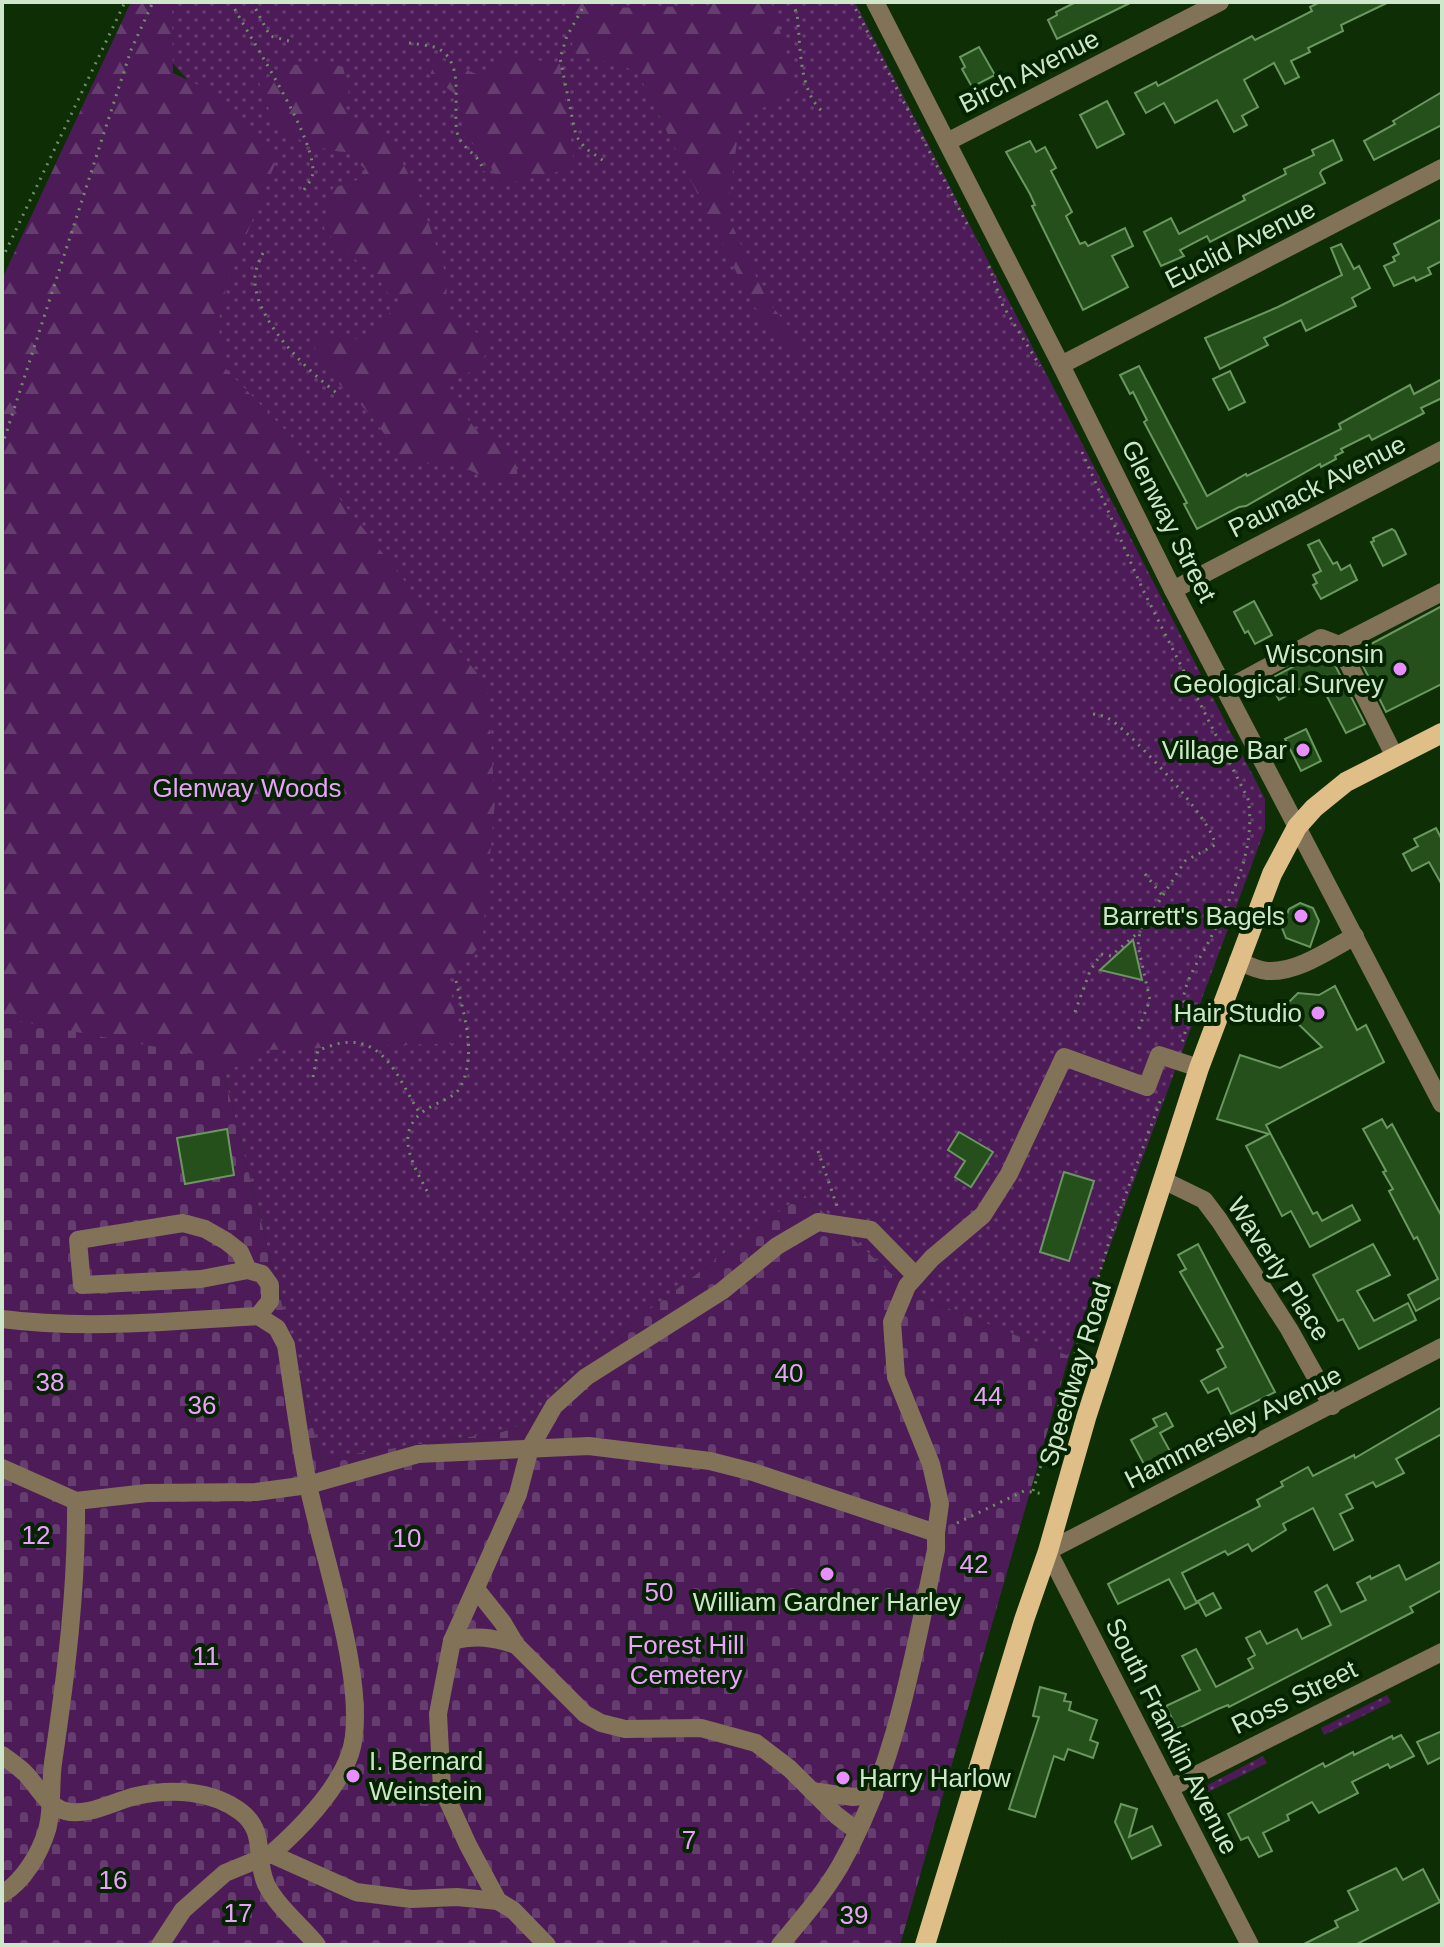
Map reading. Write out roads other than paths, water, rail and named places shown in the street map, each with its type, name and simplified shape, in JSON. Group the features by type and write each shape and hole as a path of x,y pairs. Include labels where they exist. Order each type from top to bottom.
{"main road":[{"name":"Speedway Road","path":"925,1945 1048,1551 1086,1418 1199,1068 1272,874 1297,827 1314,808 1346,782 1442,733"}],"street":[{"name":"Glenway Street","path":"875,2 1173,590 1442,1104"},
{"name":"Birch Avenue","path":"947,142 1220,2"},
{"name":"Euclid Avenue","path":"1061,365 1442,168"},
{"name":"Paunack Avenue","path":"1173,590 1442,450"},
{"path":"1339,645 1442,592"},
{"path":"1225,690 1321,638 1339,645 1395,757"},
{"path":"1238,961 1264,971 1280,971 1307,962 1355,936"},
{"path":"780,1945 805,1916 839,1867 874,1795 889,1755 936,1550 940,1504 931,1464 896,1377 892,1322 907,1286 983,1215 1009,1174 1064,1057 1147,1087 1159,1055 1199,1068"},
{"name":"Waverly Place","path":"1163,1180 1204,1200 1219,1220 1289,1329 1332,1406"},
{"path":"498,1901 442,1788 438,1714 452,1641 518,1494 530,1448 554,1406 586,1377 722,1291 777,1246 818,1222 871,1230 916,1276"},
{"path":"248,1270 240,1252 226,1241 205,1229 183,1223 78,1240 82,1285 201,1279 248,1270 262,1274 270,1285 270,1301 258,1316"},
{"path":"2,1319 48,1325 97,1326 258,1316 277,1328 286,1345 308,1485 349,1667 355,1734 349,1756 337,1779 297,1831 265,1857 225,1873 183,1910 160,1945"},
{"name":"Hammersley Avenue","path":"1048,1551 1442,1347"},
{"path":"2,1468 76,1501 147,1493 256,1492 308,1485 418,1454 589,1446 710,1461 936,1533"},
{"path":"2,1894 24,1873 38,1852 48,1827 74,1603 76,1501"},
{"name":"South Franklin Avenue","path":"1048,1551 1250,1945"},
{"path":"476,1589 516,1645 585,1714 601,1723 625,1729 701,1728 756,1743 790,1769 836,1815 857,1831"},
{"path":"452,1641 475,1636 516,1645"},
{"name":"Ross Street","path":"1170,1788 1442,1652"},
{"path":"2,1755 25,1774 49,1802 66,1811 84,1811 136,1796 169,1792 198,1793 243,1813 258,1830 265,1857 266,1885 317,1945"},
{"path":"812,1791 853,1797 874,1795"},
{"path":"265,1857 356,1892 411,1899 457,1897 498,1901 513,1910 547,1945"}],"place":[{"name":"Wisconsin Geological Survey","path":"1400,669"},
{"name":"Village Bar","path":"1303,750"},
{"name":"Barrett's Bagels","path":"1301,916"},
{"name":"Hair Studio","path":"1318,1013"},
{"name":"William Gardner Harley","path":"827,1574"},
{"name":"I. Bernard Weinstein","path":"353,1776"},
{"name":"Harry Harlow","path":"843,1778"}],"park label":[{"name":"Glenway Woods","path":"247,788"},
{"name":"40","path":"789,1373"},
{"name":"38","path":"50,1382"},
{"name":"44","path":"988,1396"},
{"name":"36","path":"202,1405"},
{"name":"12","path":"36,1535"},
{"name":"10","path":"407,1538"},
{"name":"42","path":"974,1564"},
{"name":"50","path":"659,1592"},
{"name":"11","path":"206,1656"},
{"name":"Forest Hill Cemetery","path":"686,1660"},
{"name":"7","path":"689,1840"},
{"name":"16","path":"113,1880"},
{"name":"17","path":"238,1913"},
{"name":"39","path":"854,1915"}]}
